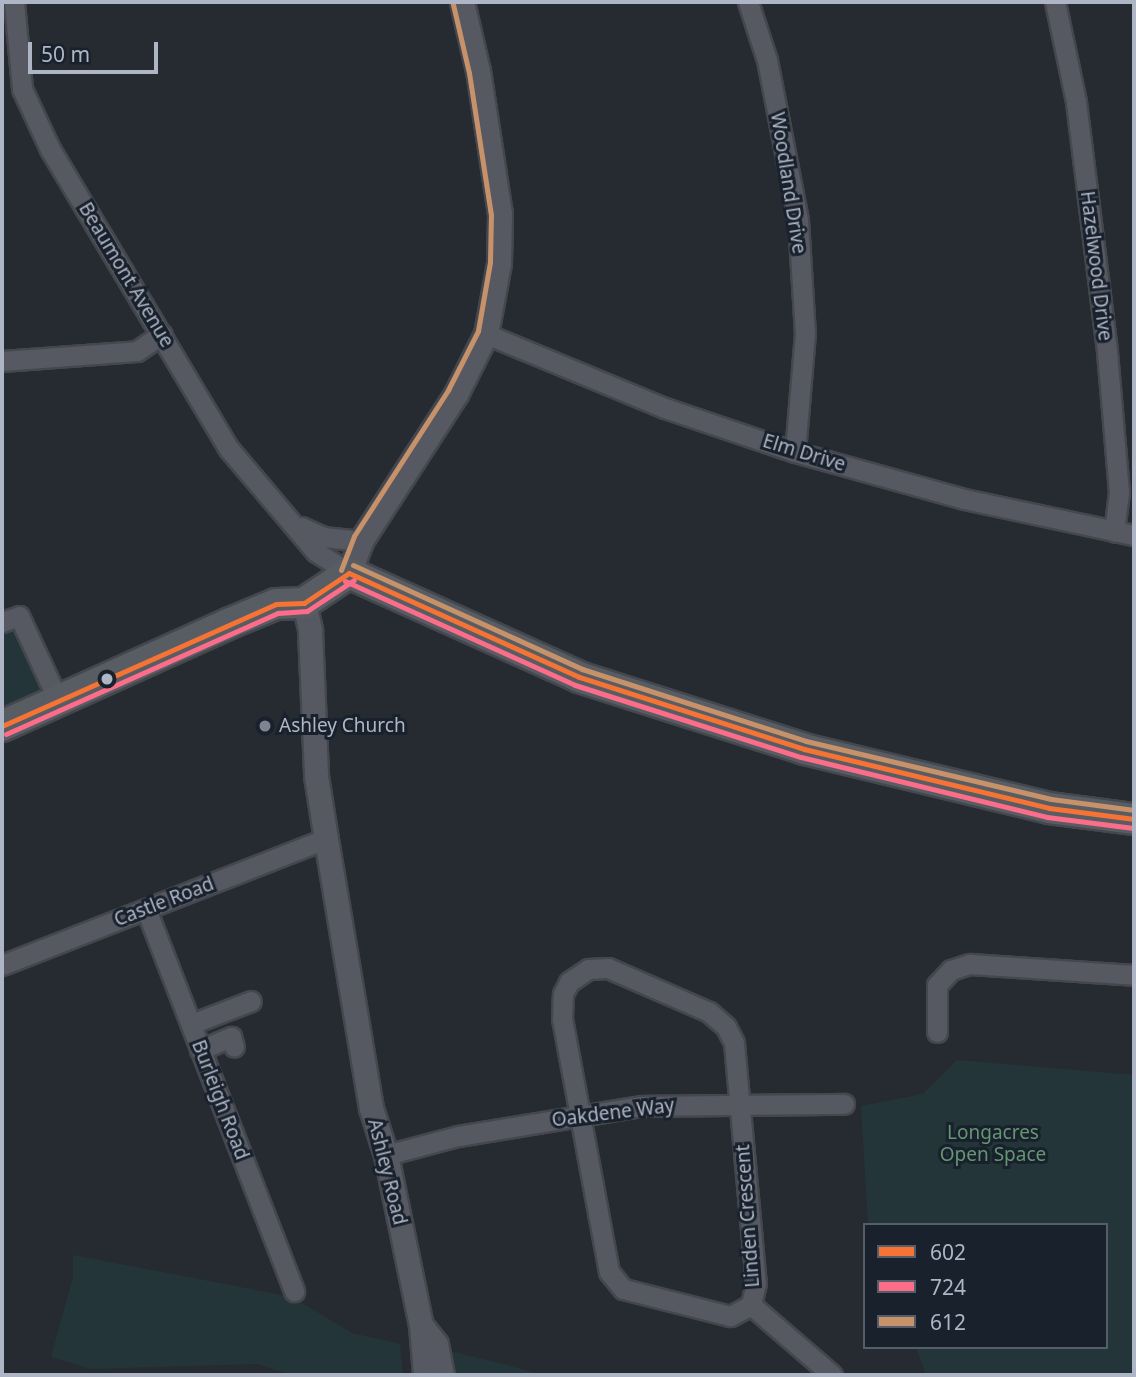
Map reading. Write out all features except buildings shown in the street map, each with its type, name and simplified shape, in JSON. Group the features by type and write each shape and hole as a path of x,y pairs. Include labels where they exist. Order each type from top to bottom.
{"main road":[{"path":"2,726 276,604 304,603 349,573 579,677 804,749 1049,808 1134,819"}],"street":[{"name":"Beaumont Avenue","path":"14,2 22,89 50,149 229,449 295,522 316,552 349,573"},
{"path":"349,573 360,541 456,394 486,334 499,263 499,214 478,71 462,2"},
{"name":"Woodland Drive","path":"748,2 767,60 798,220 806,333 795,452"},
{"name":"Hazelwood Drive","path":"1055,2 1076,102 1107,352 1124,533"},
{"path":"2,361 137,351 162,334"},
{"name":"Elm Drive","path":"486,334 665,408 795,452 964,499 1124,533"},
{"name":"Beaumont Avenue","path":"295,522 323,537 360,541"},
{"name":"Ashley Road","path":"304,603 310,630 316,776 372,1108 386,1155 421,1325 425,1375"},
{"path":"2,622 19,616 59,702"},
{"name":"Castle Road","path":"2,965 326,839"},
{"name":"Burleigh Road","path":"146,909 294,1291"},
{"path":"937,1032 937,985 951,970 970,964 1134,975"},
{"name":"Linden Crescent","path":"608,968 709,1012 726,1027 734,1044 740,1104 756,1283 751,1305 730,1316 716,1316 623,1289 609,1272 579,1115 562,1019 563,994 569,982 588,969 608,968"},
{"path":"191,1024 251,1001"},
{"path":"200,1049 231,1037 234,1047"},
{"name":"Oakdene Way","path":"386,1155 458,1136 642,1106 844,1104"},
{"path":"751,1305 832,1375"},
{"name":"Ashley Road","path":"421,1325 436,1344 442,1375"}],"green space":[{"path":"13,618 49,700 2,719 2,622"},
{"name":"Longacres Open Space","path":"957,1060 1134,1075 1134,1375 926,1375 917,1349 1108,1349 1108,1223 868,1223 861,1106 923,1094"},
{"path":"73,1255 292,1297 352,1333 400,1344 403,1375 291,1375 258,1364 91,1369 51,1357 73,1277"},
{"path":"450,1351 507,1365 541,1375 454,1375"}],"transit line":[{"name":"612","path":"341,570 354,536 448,390 478,331 490,262 491,215 469,73 453,4"},
{"name":"612","path":"353,565 582,669 806,741 1051,799 1134,810"},
{"name":"602","path":"349,573 579,677 804,749 1049,808 1134,819"},
{"name":"602","path":"2,726 276,604 304,603 349,573"},
{"name":"724","path":"6,734 278,613 307,611 354,580"},
{"name":"724","path":"345,581 575,685 801,757 1047,817 1133,828"}],"place":[{"name":"Ashley Church","path":"265,726"}]}
